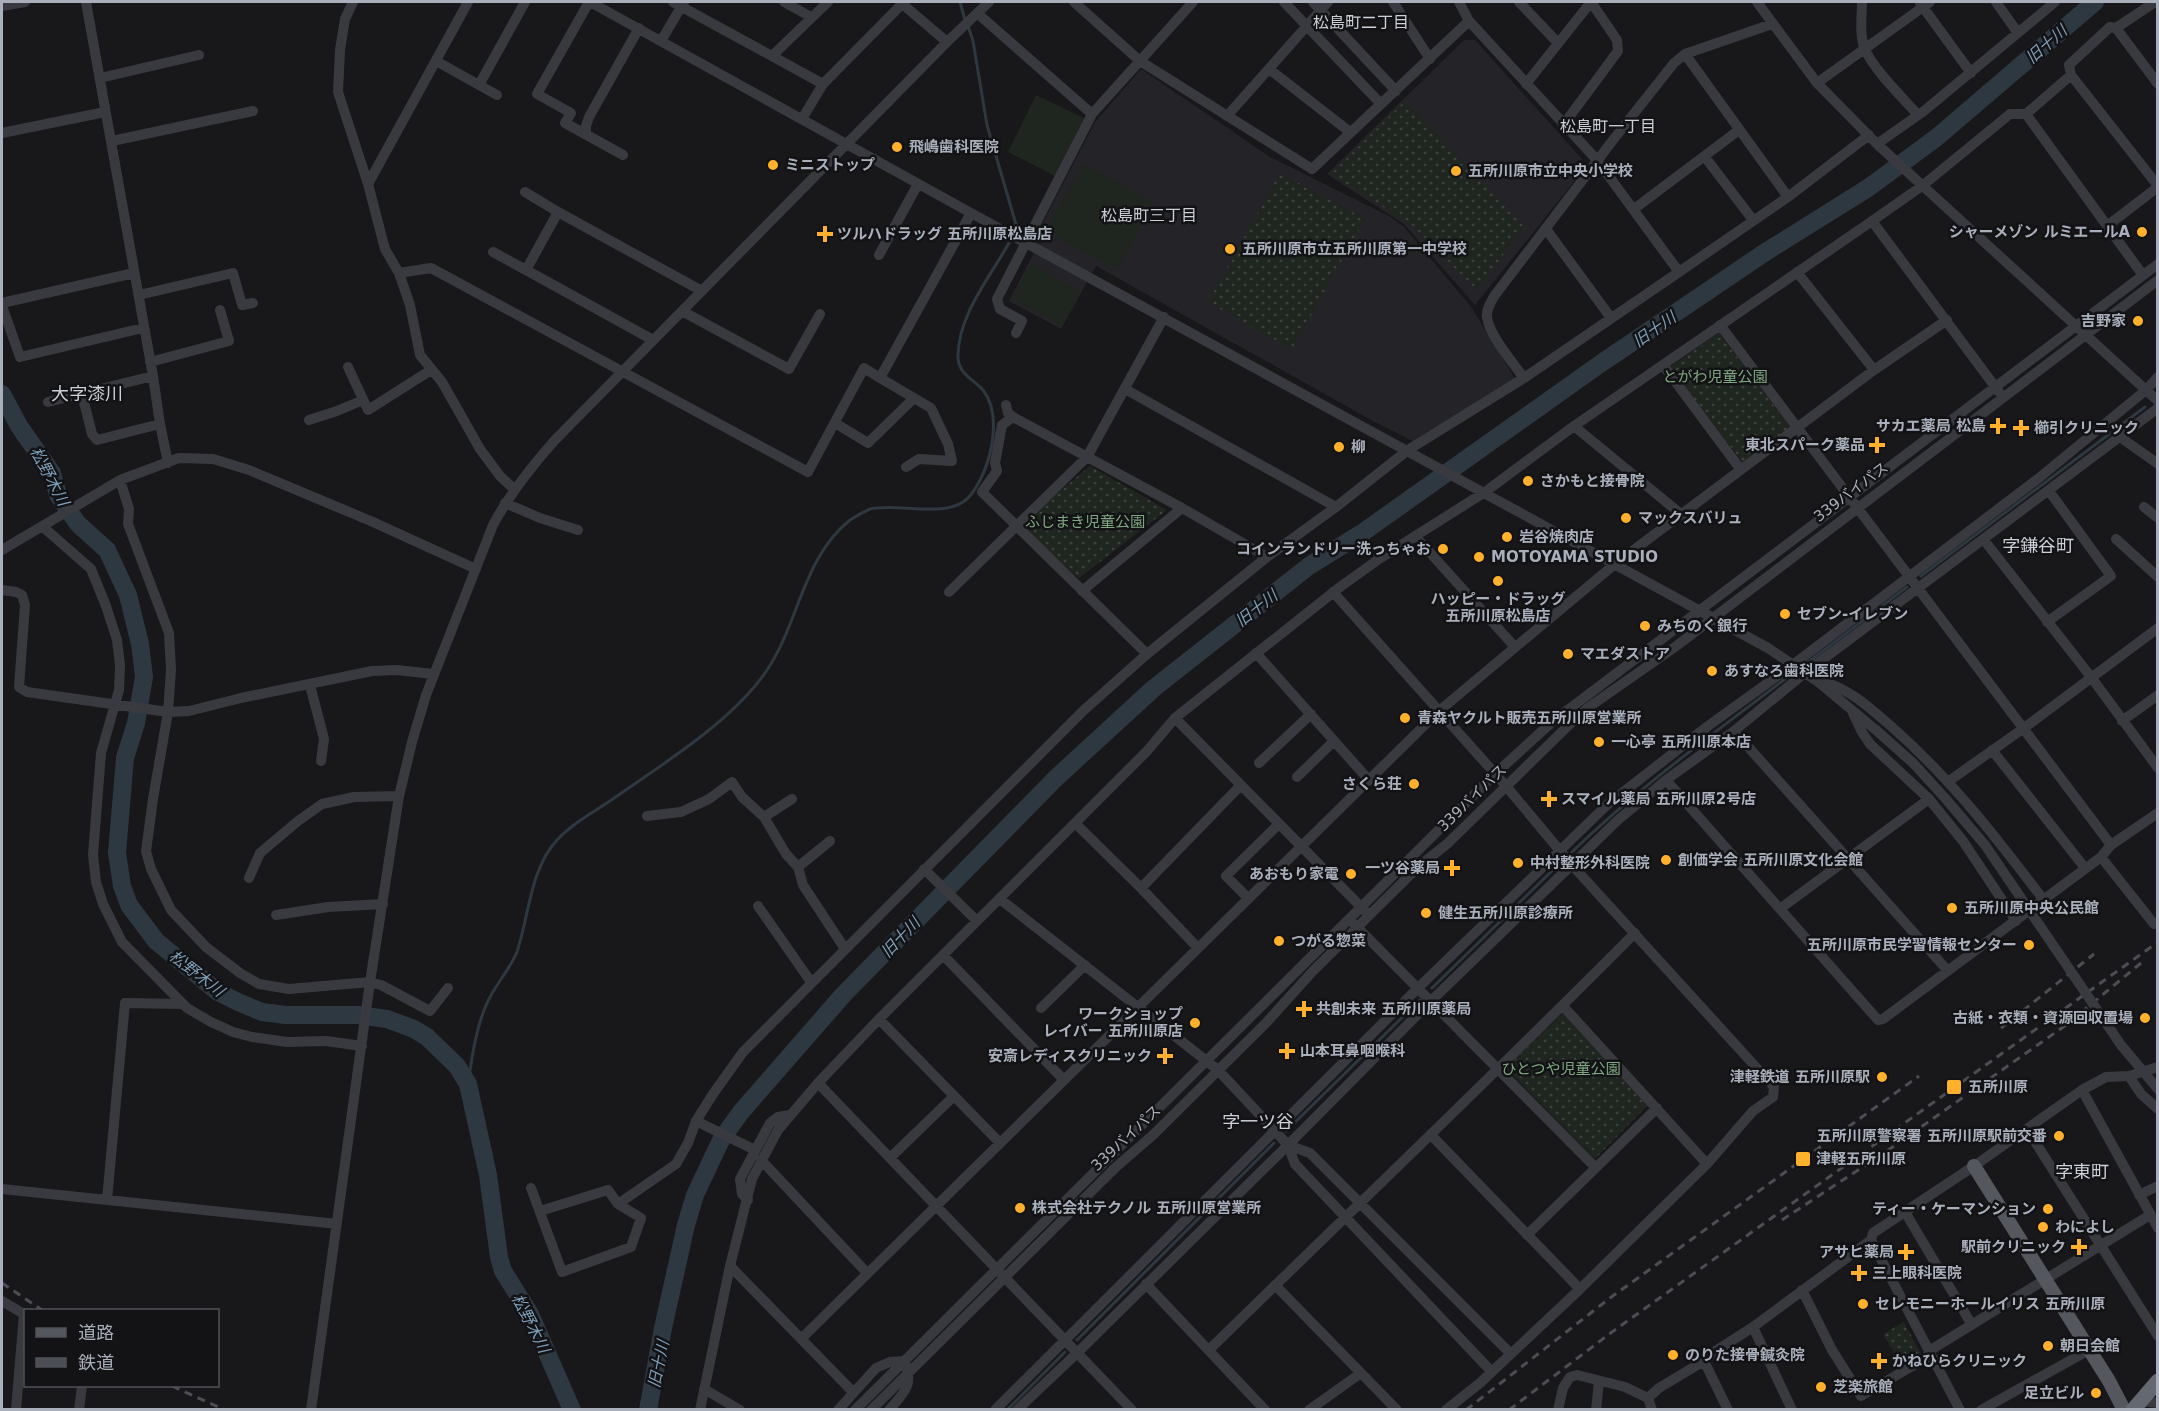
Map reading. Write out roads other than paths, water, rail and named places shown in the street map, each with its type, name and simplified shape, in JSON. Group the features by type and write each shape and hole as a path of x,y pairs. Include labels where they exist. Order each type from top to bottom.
{"highway":[{"path":"2137,1405 2157,1381"}],"main road":[{"path":"1974,1166 2124,1410"}],"street":[{"path":"2,6 25,2"},
{"path":"86,2 168,463"},
{"path":"353,2 345,19 340,50 338,92 368,184 385,249 399,273 410,305 420,355 442,382 480,449 500,476 514,489"},
{"path":"368,184 468,2"},
{"path":"479,85 525,2"},
{"path":"623,155 565,123 571,112 537,94 590,2 1002,230 1485,492 1794,664 1818,681 1876,730 1913,763 1945,798 1985,845 2121,1045 2157,1089"},
{"path":"784,2 812,18"},
{"path":"773,55 828,2"},
{"path":"802,119 823,84 901,2 946,42"},
{"path":"311,1410 370,985 399,796 412,742 433,674 505,503 523,476 555,440 946,42 989,2"},
{"path":"1074,2 1140,61 1312,169 1469,21"},
{"path":"1016,333 1022,321 1000,309 997,299 1092,114 1193,2"},
{"path":"1284,2 1381,104"},
{"path":"1393,2 1430,59"},
{"path":"1459,2 1469,21 1598,160 1679,272"},
{"path":"1520,2 1558,43"},
{"path":"1527,84 1591,2 1617,40 1618,51 1564,124"},
{"path":"1757,2 1817,83 1878,145 2157,401"},
{"path":"1862,2 1865,48 1880,72 1918,115"},
{"path":"1996,2 2019,33"},
{"path":"1878,145 1971,73 2055,2"},
{"path":"2107,226 2157,187 2071,75 2068,65 2110,27 2116,28 2156,2"},
{"path":"661,41 680,3 823,84"},
{"path":"1817,83 1924,3 1971,73"},
{"path":"1227,116 1307,26 1321,4 1396,91"},
{"path":"975,15 1092,114"},
{"path":"1524,378 1491,329 1487,318 1488,309 1495,295 1674,63 1685,54 1772,24"},
{"path":"586,135 589,117 639,28"},
{"path":"2116,28 2157,84"},
{"path":"1685,54 1788,197"},
{"path":"100,78 199,55"},
{"path":"436,61 497,95"},
{"path":"1269,69 1350,132"},
{"path":"700,1410 730,1266 752,1179 778,1130 818,1083 879,1019 1147,751 1175,718 1333,592 1485,492 1574,426 1922,186 2010,114 2026,114 2071,75"},
{"path":"111,141 253,111"},
{"path":"2,133 105,112"},
{"path":"2026,114 2142,274"},
{"path":"1634,210 1739,130"},
{"path":"618,1204 676,1164 724,1077 743,1052 1083,711 1147,654 1267,557 1412,452 1788,197 1869,135"},
{"path":"1705,157 1753,220"},
{"path":"879,255 918,183"},
{"path":"525,192 702,291"},
{"path":"526,270 558,212"},
{"path":"880,378 971,213"},
{"path":"1872,221 2003,397"},
{"path":"1546,229 1611,318"},
{"path":"493,252 653,340"},
{"path":"855,1410 906,1366 1000,1273 1206,1060 1354,923 1494,774 1552,722 1699,610 1853,503 1996,387 2157,264"},
{"path":"399,273 431,268 808,471 864,368 931,408 948,444 952,461 919,459 906,467"},
{"path":"1797,272 1874,370"},
{"path":"134,273 2,304 20,357 143,328"},
{"path":"139,295 233,273 243,305 254,303"},
{"name":"339バイパス","path":"1365,912 1447,844 1589,707 1675,646 1853,503 2003,397 2157,280"},
{"path":"150,362 229,341 220,310"},
{"path":"682,311 789,369 819,314"},
{"path":"950,592 1087,457 1164,317"},
{"path":"801,1339 1439,711 1514,646 1615,564 1874,370 1947,321"},
{"path":"1720,325 2111,845"},
{"path":"1663,365 1741,470"},
{"path":"348,367 368,410 431,370"},
{"path":"48,402 153,376"},
{"path":"995,1410 1418,988 1608,804 1653,767 1794,664 2039,478 2146,390 2157,377"},
{"path":"1125,389 1336,507"},
{"path":"82,394 92,434 97,440 160,424"},
{"path":"835,423 868,443 914,398"},
{"path":"309,420 363,400"},
{"path":"1006,405 1008,413 1013,417 1182,508 1267,557"},
{"path":"1017,1410 1288,1145 1431,1001 1618,820 1666,780 1734,731 1806,672 2157,408"},
{"path":"1013,417 1002,425 995,463 997,471 982,492 1147,654"},
{"path":"1574,426 1682,515"},
{"path":"2120,437 2157,464"},
{"path":"2,550 116,482 180,459 213,459 249,470 373,522 476,569"},
{"path":"116,482 129,508 128,524 169,633 171,670 168,712 146,850 151,869 171,910 206,947 240,974 259,984 289,989 381,985 430,1011 448,988"},
{"path":"2047,622 2111,576 2049,491"},
{"path":"505,503 540,518 578,530"},
{"path":"2144,507 2157,518"},
{"path":"1082,591 1182,508"},
{"path":"44,525 91,569 117,640 120,665 118,690 101,753 93,855 96,882 103,904 122,942 183,1004 211,1023 233,1032 287,1042 326,1041 362,1044"},
{"path":"1415,536 1514,646"},
{"path":"2116,539 2157,577"},
{"path":"1984,540 2091,678 2157,768"},
{"path":"2,590 16,591 22,595 25,605 19,687 27,692 168,712 189,711 372,671 397,670 433,674"},
{"path":"1333,592 1506,786 1571,864 1774,1087 1773,1097 1753,1111 1707,1164 1580,1289 1480,1383 1446,1410"},
{"path":"1949,781 2157,629"},
{"path":"1256,652 1368,779"},
{"path":"1818,681 1831,684 1853,696 1923,754 1984,822 2043,899"},
{"path":"310,685 324,740 321,761"},
{"path":"2122,720 2157,695"},
{"path":"1851,708 1870,744 1929,799 1963,841 2016,921"},
{"path":"1259,763 1311,714"},
{"path":"1175,718 1365,912"},
{"path":"1734,731 1948,971"},
{"path":"1297,777 1334,741"},
{"path":"1992,750 2085,868"},
{"path":"1666,780 1878,1020 1883,1019 2016,921 2101,857 2111,845 2157,813"},
{"path":"647,816 681,812 710,799 732,782 742,796 764,817 786,854 798,867 803,885 845,949"},
{"path":"1141,888 1240,785"},
{"path":"249,878 260,853 322,804 354,797 399,796"},
{"path":"764,817 792,799"},
{"path":"1781,908 1929,799"},
{"path":"1075,823 1197,947"},
{"path":"1248,898 1226,876 1279,824"},
{"path":"798,867 830,841"},
{"path":"2101,857 2154,924 2157,922"},
{"path":"926,871 977,921"},
{"path":"1000,899 1218,1070 1288,1145 1295,1164 1491,1371"},
{"path":"276,915 328,907 383,904"},
{"path":"758,906 811,982"},
{"path":"1354,923 1595,1167"},
{"name":"339バイパス","path":"1000,1273 1152,1135 1218,1070 1354,923"},
{"path":"1209,1350 1563,1006 1635,933"},
{"path":"943,955 1064,1080"},
{"path":"1041,1008 1085,965"},
{"path":"107,1200 125,1003 183,1004"},
{"path":"1563,1006 1707,1164"},
{"path":"879,1019 1000,1143"},
{"path":"1648,1398 1659,1388 1704,1361 1753,1327 1871,1240 1873,1233 2082,1090 2106,1077 2129,1076 2157,1067"},
{"path":"2129,1076 2141,1094 2157,1109"},
{"path":"818,1083 1132,1410"},
{"path":"2082,1090 2157,1228"},
{"path":"890,1158 954,1096"},
{"path":"1527,1235 1657,1108"},
{"path":"748,1200 742,1194 740,1179 754,1149 770,1123 778,1117 790,1115"},
{"path":"698,1122 754,1149"},
{"path":"2027,1129 2157,1336"},
{"path":"1431,1135 1580,1289"},
{"path":"1288,1145 1310,1153 1511,1354"},
{"path":"761,1160 867,1273"},
{"path":"2139,1195 2157,1186"},
{"path":"531,1188 562,1272 631,1247 640,1218 618,1204 608,1190 540,1211"},
{"path":"2,1189 337,1224"},
{"path":"1905,1212 1972,1325"},
{"path":"1802,1290 1832,1350 1861,1396 1926,1358 1929,1351 2150,1215"},
{"path":"1871,1240 1960,1410"},
{"path":"730,1266 853,1392"},
{"path":"1146,1284 1265,1410"},
{"path":"1275,1285 1397,1410"},
{"path":"2,1301 24,1314 16,1410"},
{"path":"1753,1327 1792,1410"},
{"path":"1981,1410 2089,1350"},
{"path":"1704,1361 1728,1410"},
{"path":"838,1410 876,1368 890,1362 906,1366"},
{"path":"871,1410 906,1366"},
{"path":"889,1410 907,1391 906,1366"},
{"path":"1309,1410 1361,1373"},
{"path":"1558,1410 1563,1388 1570,1377 1577,1376 1625,1387 1648,1398 1652,1410"},
{"path":"1596,1410 1599,1382"},
{"path":"79,1410 82,1387"},
{"path":"704,1389 740,1410"},
{"path":"2137,1405 2157,1403"}],"waterway":[{"path":"960,2 965,20"},
{"name":"旧十川","path":"648,1410 663,1328 686,1225 695,1195 722,1138 741,1112 843,995 1056,778 1154,688 1309,566 1362,533 1600,364 1764,253 1868,188 1936,138 2095,2"},
{"path":"468,1084 480,1021 491,995 517,952 531,893 541,865 557,840 568,829 692,744 750,692 776,654 821,553 850,520 870,509 881,507 949,508 969,497 983,474 992,445 993,415 983,390 966,375 960,366 958,361 960,338 972,305 1017,228 987,125 973,41 968,26"},
{"name":"松野木川","path":"2,394 19,426 52,473 58,495 78,524 107,550 128,595 140,644 144,677 136,723 125,758 117,853 122,886 129,905 156,941 218,992 238,1002 262,1012 286,1015 358,1015 387,1019 414,1029 427,1037 457,1066 468,1084 488,1175 503,1271 530,1314 572,1410"},
{"path":"1921,576 2145,407"},
{"path":"1807,663 1907,587"},
{"path":"1572,852 1652,782 1793,673"},
{"path":"1432,988 1559,864"},
{"path":"1286,1131 1420,1000"},
{"path":"1077,1340 1274,1143"},
{"path":"1007,1410 1065,1352"}],"railway":[{"path":"1509,1410 1612,1332 2158,942"},
{"path":"2001,1028 2094,954"},
{"path":"1782,1220 1884,1153 2066,1025 2141,963"},
{"path":"1466,1410 1610,1298 1919,1076"},
{"path":"2,1283 41,1309"},
{"path":"174,1387 225,1410"}],"place":[{"name":"飛嶋歯科医院","path":"897,147"},
{"name":"ミニストップ","path":"773,165"},
{"name":"五所川原市立中央小学校","path":"1456,171"},
{"name":"シャーメゾン ルミエールA","path":"2142,232"},
{"name":"ツルハドラッグ 五所川原松島店","path":"825,234"},
{"name":"五所川原市立五所川原第一中学校","path":"1230,249"},
{"name":"吉野家","path":"2138,321"},
{"name":"サカエ薬局 松島","path":"1998,426"},
{"name":"櫛引クリニック","path":"2021,428"},
{"name":"東北スパーク薬品","path":"1877,445"},
{"name":"柳","path":"1339,447"},
{"name":"さかもと接骨院","path":"1528,481"},
{"name":"マックスバリュ","path":"1626,518"},
{"name":"岩谷焼肉店","path":"1507,537"},
{"name":"コインランドリー洗っちゃお","path":"1443,549"},
{"name":"MOTOYAMA STUDIO","path":"1479,557"},
{"name":"ハッピー・ドラッグ 五所川原松島店","path":"1498,581"},
{"name":"セブン-イレブン","path":"1785,614"},
{"name":"みちのく銀行","path":"1645,626"},
{"name":"マエダストア","path":"1568,654"},
{"name":"あすなろ歯科医院","path":"1712,671"},
{"name":"青森ヤクルト販売五所川原営業所","path":"1405,718"},
{"name":"一心亭 五所川原本店","path":"1599,742"},
{"name":"さくら荘","path":"1414,784"},
{"name":"スマイル薬局 五所川原2号店","path":"1549,799"},
{"name":"創価学会 五所川原文化会館","path":"1666,860"},
{"name":"中村整形外科医院","path":"1518,863"},
{"name":"一ツ谷薬局","path":"1452,868"},
{"name":"あおもり家電","path":"1351,874"},
{"name":"五所川原中央公民館","path":"1952,908"},
{"name":"健生五所川原診療所","path":"1426,913"},
{"name":"つがる惣菜","path":"1279,941"},
{"name":"五所川原市民学習情報センター","path":"2029,945"},
{"name":"共創未来 五所川原薬局","path":"1304,1009"},
{"name":"古紙・衣類・資源回収置場","path":"2145,1018"},
{"name":"ワークショップ レイバー 五所川原店","path":"1195,1023"},
{"name":"山本耳鼻咽喉科","path":"1287,1051"},
{"name":"安斎レディスクリニック","path":"1165,1056"},
{"name":"津軽鉄道 五所川原駅","path":"1882,1077"},
{"name":"五所川原","path":"1954,1087"},
{"name":"五所川原警察署 五所川原駅前交番","path":"2059,1136"},
{"name":"津軽五所川原","path":"1803,1159"},
{"name":"株式会社テクノル 五所川原営業所","path":"1020,1208"},
{"name":"ティー・ケーマンション","path":"2048,1209"},
{"name":"わによし","path":"2043,1227"},
{"name":"駅前クリニック","path":"2079,1247"},
{"name":"アサヒ薬局","path":"1906,1252"},
{"name":"三上眼科医院","path":"1859,1273"},
{"name":"セレモニーホールイリス 五所川原","path":"1863,1304"},
{"name":"朝日会館","path":"2048,1346"},
{"name":"のりた接骨鍼灸院","path":"1673,1355"},
{"name":"かねひらクリニック","path":"1879,1361"},
{"name":"芝楽旅館","path":"1821,1387"},
{"name":"足立ビル","path":"2096,1393"}],"district":[{"name":"松島町二丁目","path":"1361,22"},
{"name":"松島町一丁目","path":"1608,126"},
{"name":"松島町三丁目","path":"1149,215"},
{"name":"大字漆川","path":"87,394"},
{"name":"字鎌谷町","path":"2038,546"},
{"name":"字一ツ谷","path":"1258,1122"},
{"name":"字東町","path":"2082,1172"}],"park label":[{"name":"とがわ児童公園","path":"1715,377"},
{"name":"ふじまき児童公園","path":"1085,522"},
{"name":"ひとつや児童公園","path":"1561,1069"}]}
